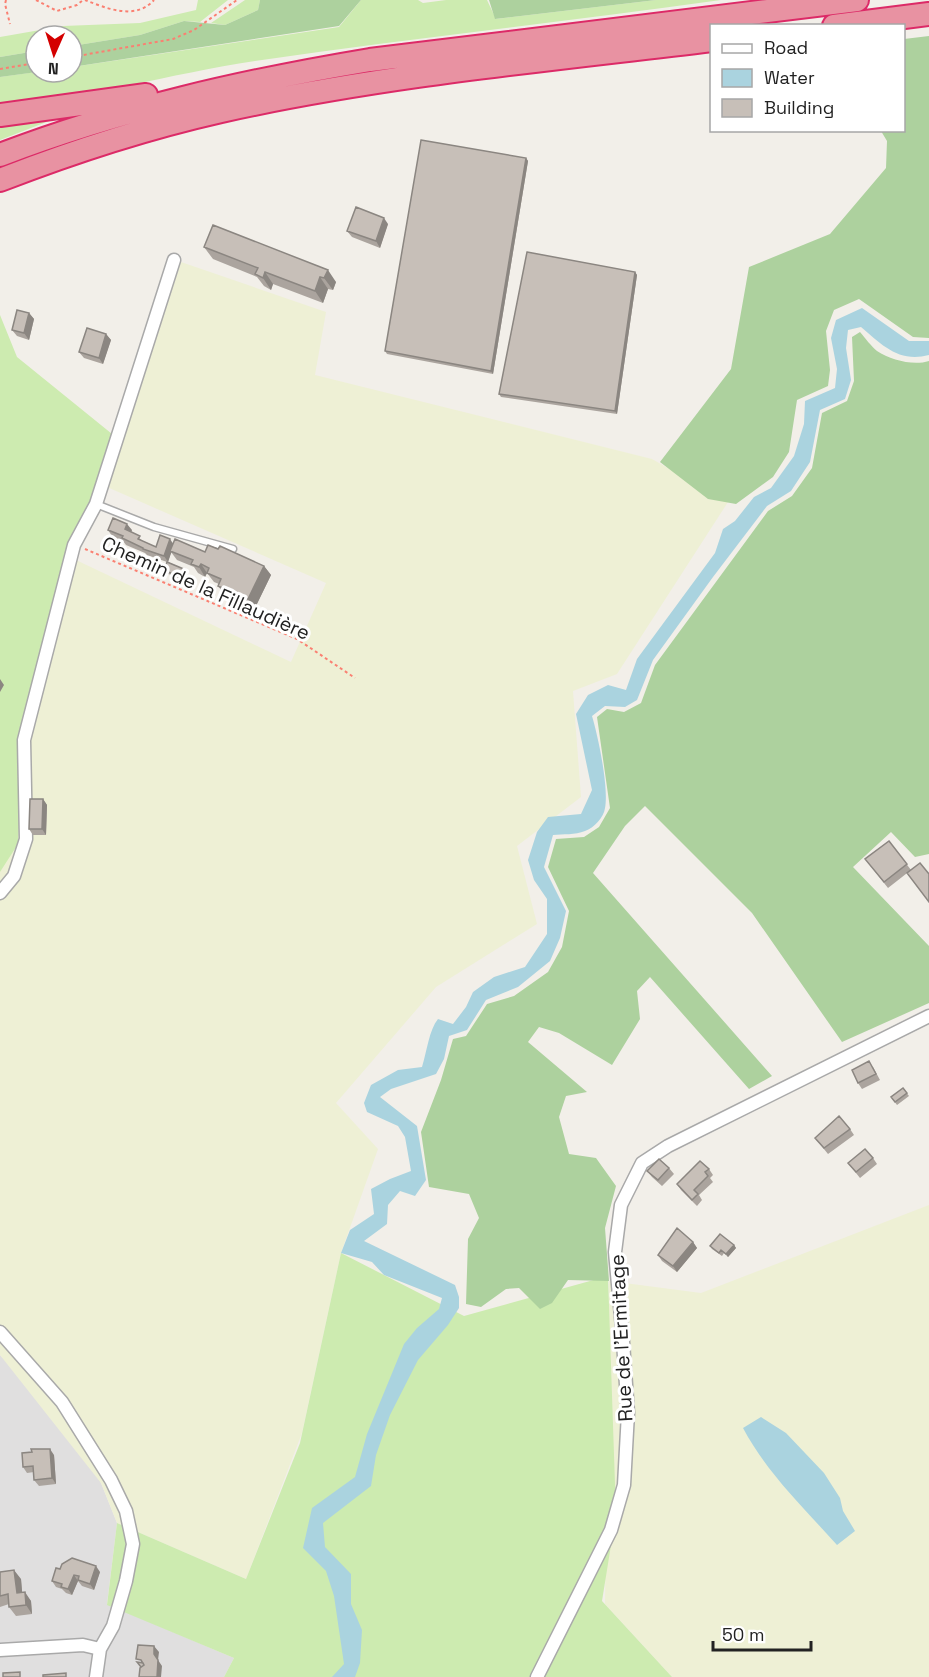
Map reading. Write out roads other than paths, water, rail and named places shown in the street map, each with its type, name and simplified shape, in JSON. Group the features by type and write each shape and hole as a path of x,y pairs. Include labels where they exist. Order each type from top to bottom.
{"highway":[{"path":"0,115 243,83 370,60 857,0"},
{"path":"850,24 929,14"},
{"path":"0,180 103,144 219,112 340,88 464,70 710,40"},
{"path":"0,155 154,104 243,83"},
{"path":"0,195 32,180 82,163 103,144"}],"street":[{"path":"0,893 14,876 26,839 24,740 74,545 96,504 174,260"},
{"name":"Rue de l'Ermitage","path":"537,1677 611,1530 624,1485 628,1413 615,1252 621,1205 642,1163 668,1146 929,1016"},
{"path":"0,1332 62,1402 111,1480 126,1511 133,1544 126,1581 113,1626 100,1648 96,1677"},
{"path":"0,1650 83,1646 100,1648"}],"lane":[{"path":"96,504 154,528 233,549"}],"water":[{"path":"862,308 909,341 929,341 929,355 909,357 884,346 861,327 848,330 846,348 851,380 845,399 820,410 810,462 791,491 767,506 713,577 653,660 637,700 625,707 605,706 592,716 604,775 605,808 601,818 588,830 553,835 544,867 566,911 560,938 550,961 518,987 486,1000 467,1030 449,1036 444,1059 436,1074 391,1089 380,1097 417,1126 426,1180 415,1196 400,1191 388,1205 387,1224 364,1241 455,1285 459,1297 459,1308 448,1325 418,1360 390,1415 376,1455 371,1486 323,1523 325,1547 351,1574 351,1604 362,1630 360,1663 355,1677 332,1677 344,1664 334,1596 326,1571 303,1548 312,1508 355,1477 367,1434 404,1344 417,1328 439,1309 442,1298 384,1275 372,1262 341,1253 350,1230 374,1214 371,1189 411,1171 405,1137 398,1126 367,1112 364,1103 371,1085 398,1070 422,1067 430,1035 438,1019 453,1024 466,1007 473,992 494,977 525,967 547,934 547,899 534,880 528,860 537,832 548,817 581,814 592,790 576,714 588,695 608,685 626,690 637,659 715,553 723,529 735,521 754,497 771,488 794,456 804,424 805,401 835,388 837,369 831,338 836,320"},
{"path":"761,1417 786,1433 824,1473 840,1498 843,1511 855,1531 837,1545 786,1489 763,1460 743,1428"}]}
